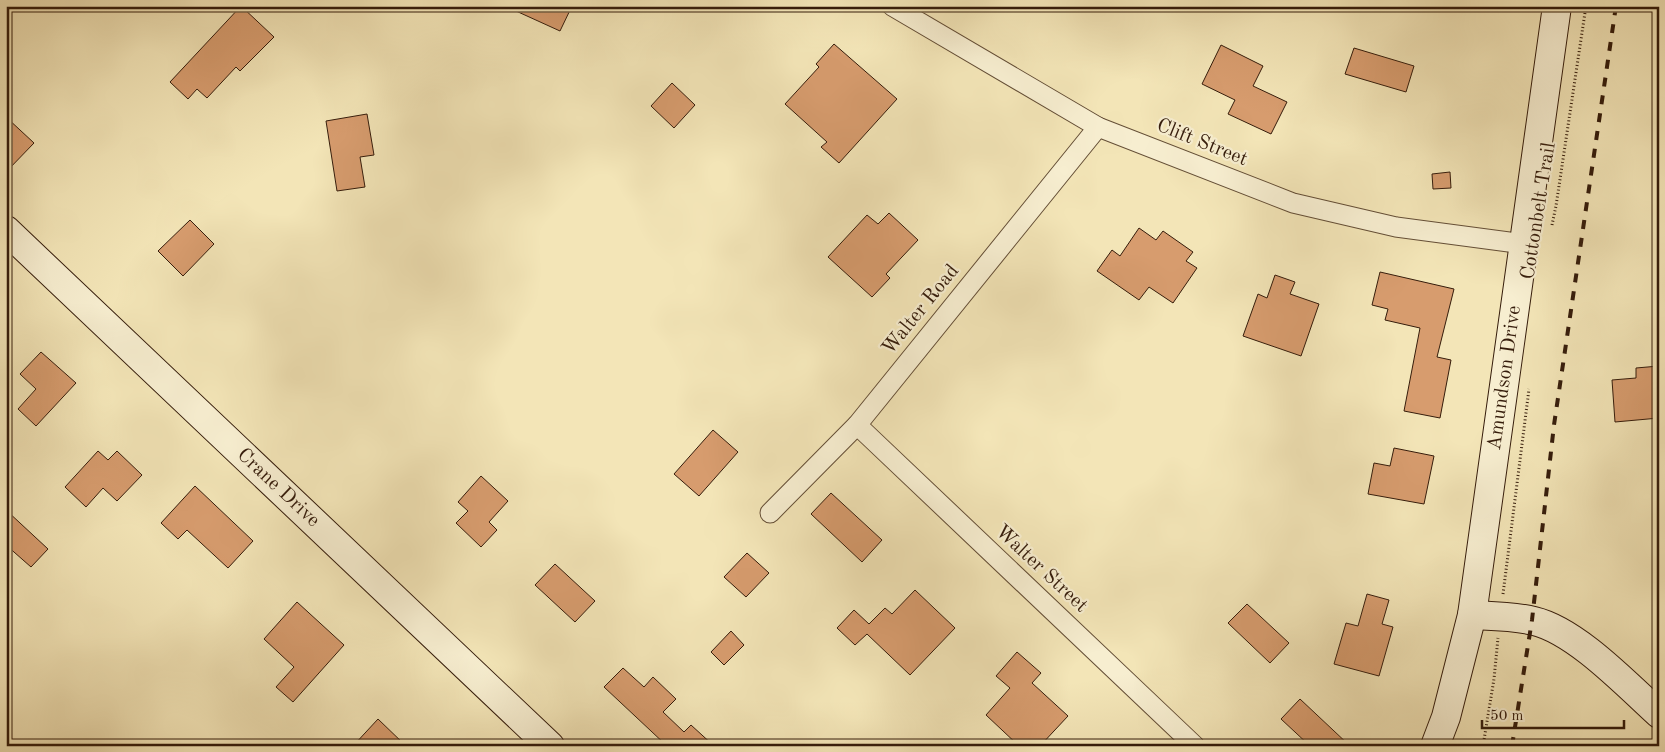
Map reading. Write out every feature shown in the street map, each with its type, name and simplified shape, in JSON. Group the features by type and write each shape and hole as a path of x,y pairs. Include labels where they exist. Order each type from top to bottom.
{"street":[{"name":"Clift Street","path":"892,6 1098,126 1293,203 1396,227 1524,244"},
{"name":"Amundson Drive","path":"1435,746 1446,717 1472,614 1557,6"},
{"name":"Walter Road","path":"770,513 857,425 1098,126"},
{"name":"Crane Drive","path":"6,230 550,746"},
{"name":"Walter Street","path":"857,425 1195,746"},
{"path":"1472,614 1532,620 1561,631 1609,668 1659,714"}],"path":[{"name":"Cottonbelt Trail","path":"1550,230 1556,206 1586,6"},
{"path":"1503,600 1530,384"},
{"path":"1483,746 1499,635"}],"building":[{"path":"241,6 274,37 240,71 236,67 207,98 197,89 188,99 170,82"},
{"path":"505,6 572,6 560,31"},
{"path":"834,44 897,99 839,163 821,147 827,142 785,104 819,67 816,64"},
{"path":"1221,45 1263,66 1253,86 1287,102 1271,134 1228,114 1235,100 1202,84"},
{"path":"1354,48 1414,66 1406,92 1345,74"},
{"path":"672,83 695,105 674,128 651,106"},
{"path":"367,114 374,155 360,157 365,187 337,191 326,121"},
{"path":"6,117 34,143 6,172"},
{"path":"1450,172 1451,188 1433,189 1432,174"},
{"path":"889,213 918,240 886,274 890,278 872,297 828,257 867,215 878,224"},
{"path":"190,220 214,244 183,276 158,251"},
{"path":"1139,228 1156,240 1163,231 1193,252 1186,261 1197,268 1173,303 1149,287 1139,300 1097,271 1112,250 1120,256"},
{"path":"1380,272 1454,289 1437,357 1451,360 1440,418 1404,411 1420,328 1385,320 1388,309 1372,305"},
{"path":"1275,275 1295,282 1290,294 1319,304 1301,356 1243,336 1258,294 1267,298"},
{"path":"41,352 76,383 36,426 18,409 36,389 20,374"},
{"path":"1659,366 1659,418 1615,422 1612,380 1636,378 1636,368"},
{"path":"713,430 738,452 699,496 674,474"},
{"path":"1394,448 1434,456 1424,504 1368,494 1374,463 1390,466"},
{"path":"98,451 108,460 117,451 142,475 117,501 103,488 86,507 65,487"},
{"path":"481,476 508,501 489,522 497,530 481,547 456,523 468,511 458,502"},
{"path":"195,486 253,541 228,568 187,530 178,539 161,523"},
{"path":"831,493 882,540 862,562 811,514"},
{"path":"6,510 48,549 31,567 6,545"},
{"path":"747,553 769,573 746,597 724,577"},
{"path":"555,564 595,601 575,622 535,585"},
{"path":"915,590 955,628 910,675 867,634 855,645 837,628 854,610 869,624 885,608 892,614"},
{"path":"1367,594 1389,600 1382,624 1393,627 1379,676 1334,664 1346,623 1358,626"},
{"path":"297,602 344,645 293,702 276,687 294,667 264,639"},
{"path":"1247,604 1289,643 1270,663 1228,623"},
{"path":"731,631 744,645 724,665 711,652"},
{"path":"1017,652 1041,673 1032,683 1068,716 1040,746 1019,746 986,715 1010,688 996,676"},
{"path":"623,668 644,687 653,677 676,699 663,712 684,732 691,725 714,746 667,746 604,687"},
{"path":"1300,699 1350,746 1310,746 1281,719"},
{"path":"378,719 406,746 353,746"}],"railway":[{"path":"1512,746 1532,620 1554,425 1616,6"}]}
